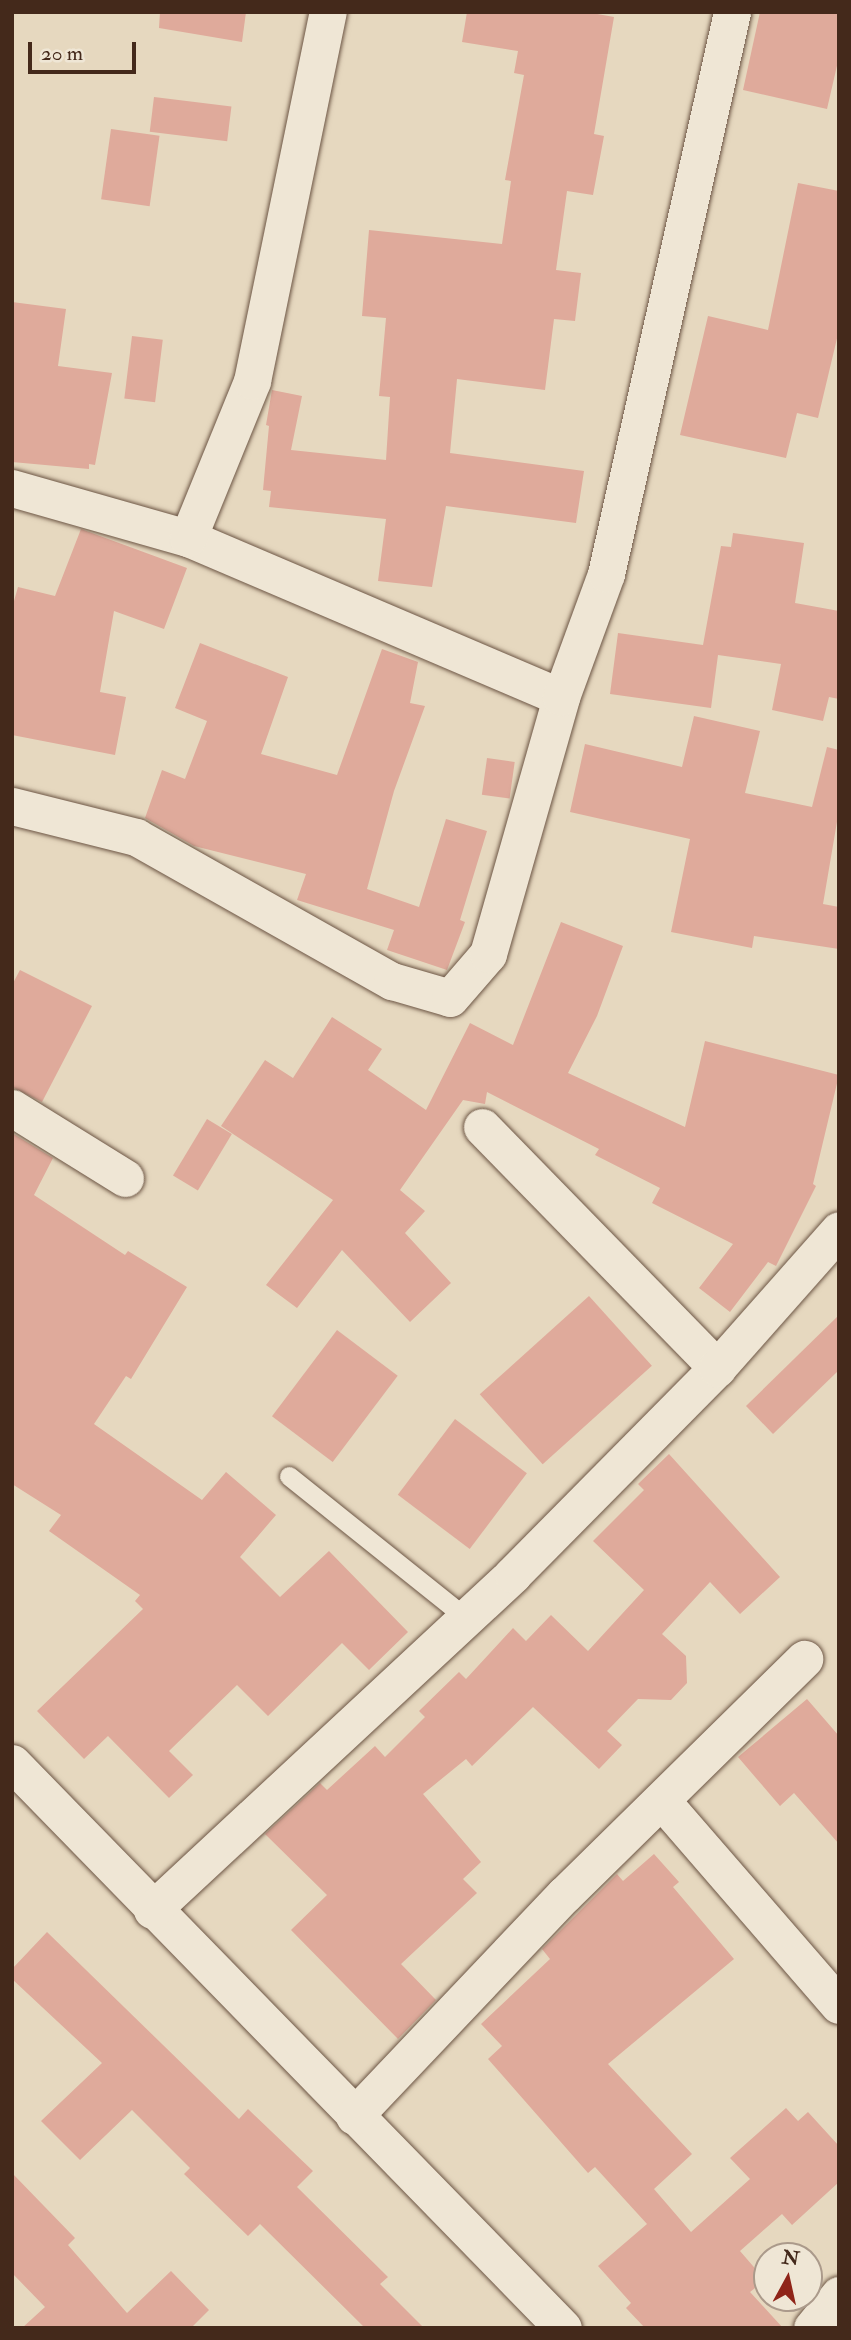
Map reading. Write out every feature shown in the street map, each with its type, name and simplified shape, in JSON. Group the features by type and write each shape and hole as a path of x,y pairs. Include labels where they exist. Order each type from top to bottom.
{"street":[{"path":"188,538 252,381 328,12"},
{"path":"12,806 136,837 393,981 450,998 488,954 561,697 606,574 732,12"},
{"path":"12,488 188,538 561,697"},
{"path":"12,1108 125,1178"},
{"path":"482,1127 717,1368"},
{"path":"152,1910 466,1618 717,1368 839,1230"},
{"path":"354,2116 564,1895 804,1660"},
{"path":"12,1763 152,1910 564,2328"},
{"path":"662,1801 839,2005"},
{"path":"813,2328 839,2295"}],"lane":[{"path":"289,1476 466,1618"}],"building":[{"path":"160,12 246,12 242,42 159,28"},
{"path":"467,12 586,12 614,17 594,134 604,136 593,195 567,191 556,270 581,273 575,321 554,319 545,390 457,379 450,453 584,471 576,523 446,506 432,587 378,581 386,519 269,507 271,491 263,490 269,426 266,425 272,390 302,396 291,450 386,460 390,397 379,396 386,318 362,316 369,230 502,244 511,181 505,180 524,75 514,73 518,51 462,42"},
{"path":"760,12 839,12 839,57 827,109 743,90"},
{"path":"154,97 231,107 227,141 150,132"},
{"path":"111,129 160,136 150,206 101,199"},
{"path":"798,183 839,191 839,330 818,418 797,413 786,458 680,435 708,316 768,330"},
{"path":"12,302 66,309 58,366 112,373 95,465 89,464 89,469 12,462"},
{"path":"132,336 163,340 155,402 124,399"},
{"path":"81,529 187,568 164,629 114,611 100,692 126,697 115,755 12,735 12,608 18,587 55,596"},
{"path":"733,533 804,543 795,603 839,611 839,699 829,697 823,721 772,710 781,664 718,655 711,708 610,694 618,633 703,645 721,546 731,547"},
{"path":"200,643 288,677 261,754 337,775 382,649 418,662 410,703 425,706 394,791 367,889 419,907 446,819 487,831 460,920 465,922 447,970 387,950 394,930 297,900 306,874 194,846 145,818 162,770 185,779 207,721 175,708"},
{"path":"694,716 760,731 745,793 812,807 827,747 839,750 839,810 823,904 839,907 839,949 754,936 752,948 671,932 690,839 570,812 585,744 682,767"},
{"path":"487,758 515,762 510,799 482,795"},
{"path":"561,922 623,946 597,1016 568,1073 685,1127 705,1041 839,1075 813,1184 816,1186 776,1266 768,1262 730,1312 699,1288 733,1244 652,1203 660,1188 595,1155 599,1149 487,1092 485,1104 463,1100 400,1190 425,1211 405,1233 451,1283 410,1322 342,1250 297,1308 266,1285 333,1200 221,1126 265,1060 293,1078 332,1017 382,1049 368,1070 426,1110 470,1023 513,1045"},
{"path":"20,970 92,1006 42,1102 12,1087 12,985"},
{"path":"207,1119 232,1134 198,1191 173,1176"},
{"path":"12,1133 53,1158 34,1195 125,1255 128,1251 187,1287 131,1379 126,1376 94,1424 202,1500 226,1472 276,1515 240,1557 280,1597 329,1551 408,1632 369,1670 342,1643 268,1716 237,1685 169,1751 193,1775 169,1798 108,1736 84,1759 37,1711 143,1609 135,1601 140,1595 49,1531 61,1515 12,1484"},
{"path":"589,1296 652,1366 543,1464 480,1394"},
{"path":"839,1315 839,1370 773,1434 746,1406"},
{"path":"337,1330 398,1376 333,1462 272,1416"},
{"path":"455,1419 527,1473 470,1549 398,1495"},
{"path":"669,1454 780,1577 740,1614 710,1582 662,1634 686,1656 687,1683 671,1700 638,1699 607,1731 622,1745 599,1769 533,1707 472,1766 466,1759 423,1794 481,1862 463,1879 477,1893 401,1964 436,2000 398,2039 291,1930 327,1895 265,1834 320,1783 327,1790 375,1746 385,1757 425,1717 419,1711 459,1672 466,1679 513,1628 526,1641 551,1615 588,1651 644,1590 593,1541 644,1490 638,1484"},
{"path":"807,1699 839,1736 839,1844 794,1793 780,1806 738,1757"},
{"path":"654,1854 679,1882 673,1887 734,1959 608,2064 692,2154 654,2189 691,2232 750,2179 730,2158 786,2108 798,2121 808,2112 839,2146 839,2182 792,2225 782,2214 740,2251 753,2266 753,2290 750,2292 753,2295 753,2312 768,2312 783,2328 645,2328 626,2308 631,2303 598,2266 647,2224 595,2167 588,2173 488,2059 502,2046 481,2024 550,1959 542,1949 617,1874 623,1881"},
{"path":"47,1932 239,2119 248,2109 313,2171 297,2187 388,2277 380,2284 424,2328 365,2328 260,2224 248,2236 184,2174 190,2168 132,2110 80,2160 41,2121 102,2063 12,1979 12,1969"},
{"path":"12,2173 75,2238 68,2245 127,2313 171,2271 209,2310 191,2328 22,2328 45,2307 12,2273"}]}
